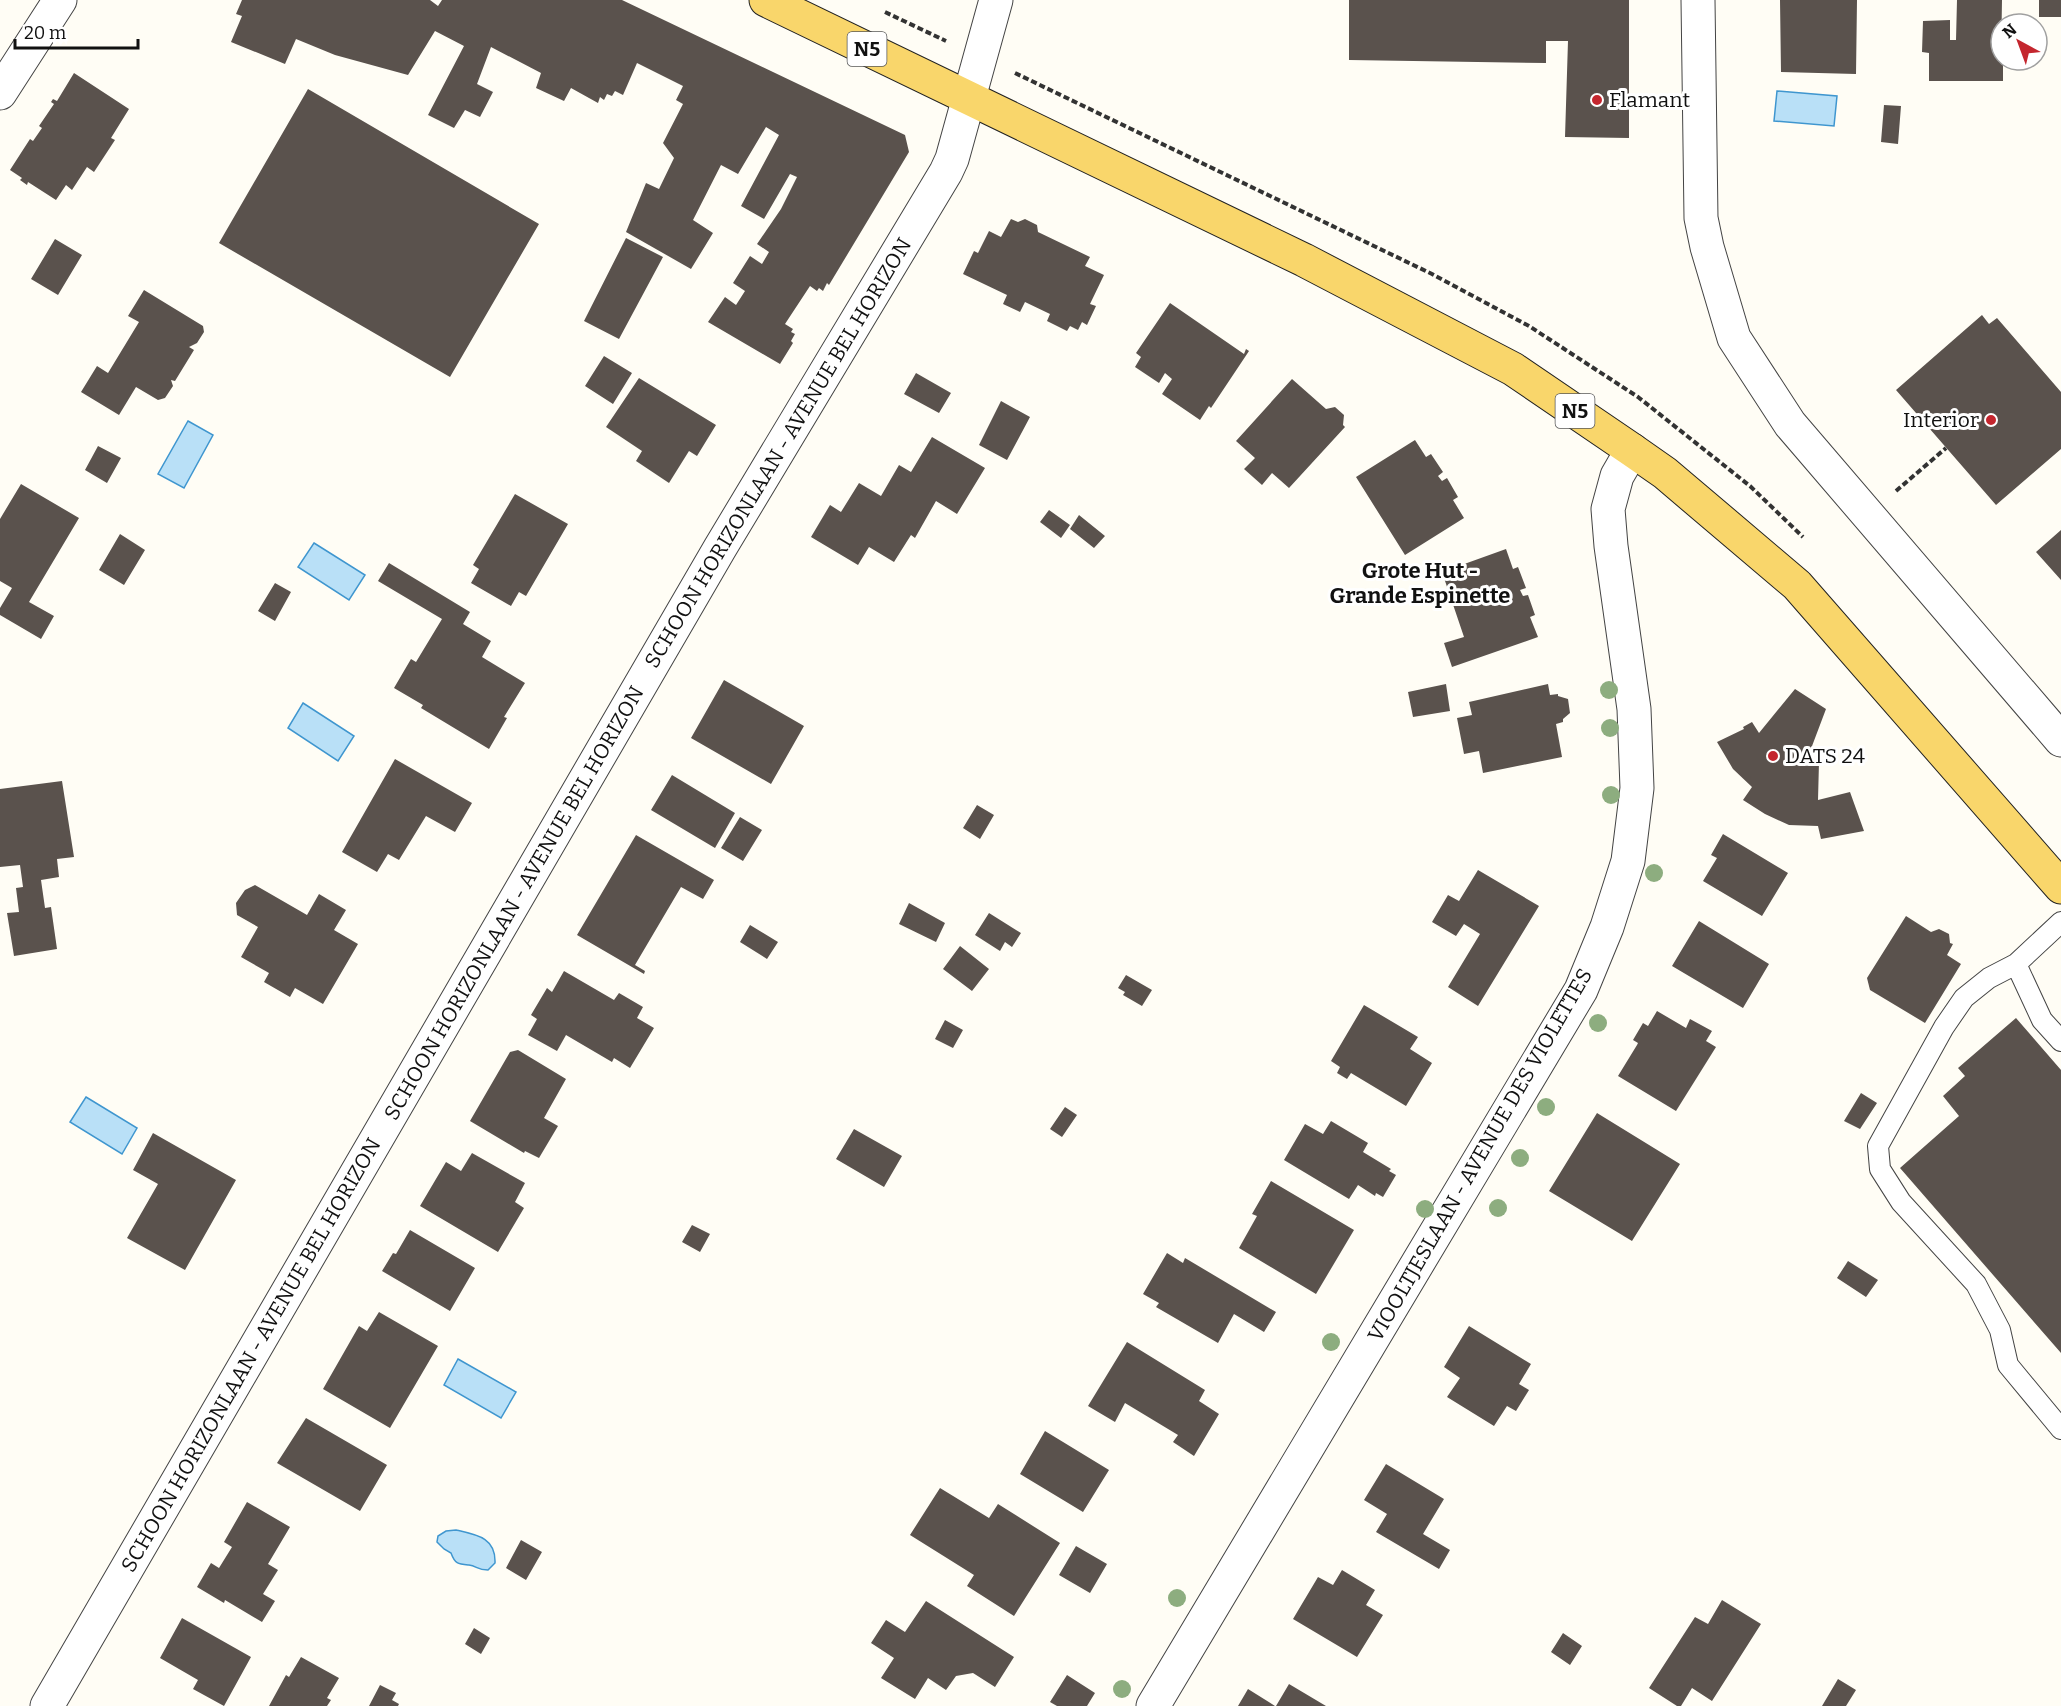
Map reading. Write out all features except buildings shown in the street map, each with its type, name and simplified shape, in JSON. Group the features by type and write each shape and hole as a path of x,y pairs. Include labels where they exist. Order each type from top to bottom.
{"main road":[{"name":"N5","path":"766,0 1304,260 1513,369 1665,472 1797,585 2061,887"}],"street":[{"path":"0,93 60,0"},
{"name":"SCHOON HORIZONLAAN - AVENUE BEL HORIZON","path":"48,1706 720,548 946,172 952,159 996,0"},
{"path":"1698,0 1701,218 1707,247 1734,338 1791,424 2061,740"},
{"name":"VIOOLTJESLAAN - AVENUE DES VIOLETTES","path":"1154,1706 1581,990 1607,927 1628,861 1637,789 1634,709 1608,509 1617,476 1632,450"}],"lane":[{"path":"2061,922 2016,964 1989,978 1964,998 1944,1027 1878,1146 1880,1169 1901,1202 1976,1284 2000,1330 2008,1365 2061,1429"},
{"path":"2016,964 2042,1020 2061,1041"}],"path":[{"path":"1868,515 1946,447"}],"water":[{"path":"1777,91 1837,96 1834,126 1774,121"},
{"path":"188,421 213,435 184,488 158,474"},
{"path":"314,543 365,575 349,600 298,567"},
{"path":"303,703 354,736 338,761 288,728"},
{"path":"86,1097 137,1128 122,1154 70,1122"},
{"path":"458,1359 516,1392 501,1418 444,1385"},
{"path":"456,1530 478,1536 489,1543 495,1555 495,1563 488,1570 457,1563 451,1553 437,1542 438,1536 446,1531"}],"place":[{"name":"Flamant","path":"1597,100"},
{"name":"Interior","path":"1991,420"},
{"name":"DATS 24","path":"1773,756"}],"district":[{"name":"Grote Hut - Grande Espinette","path":"1420,582"}]}
